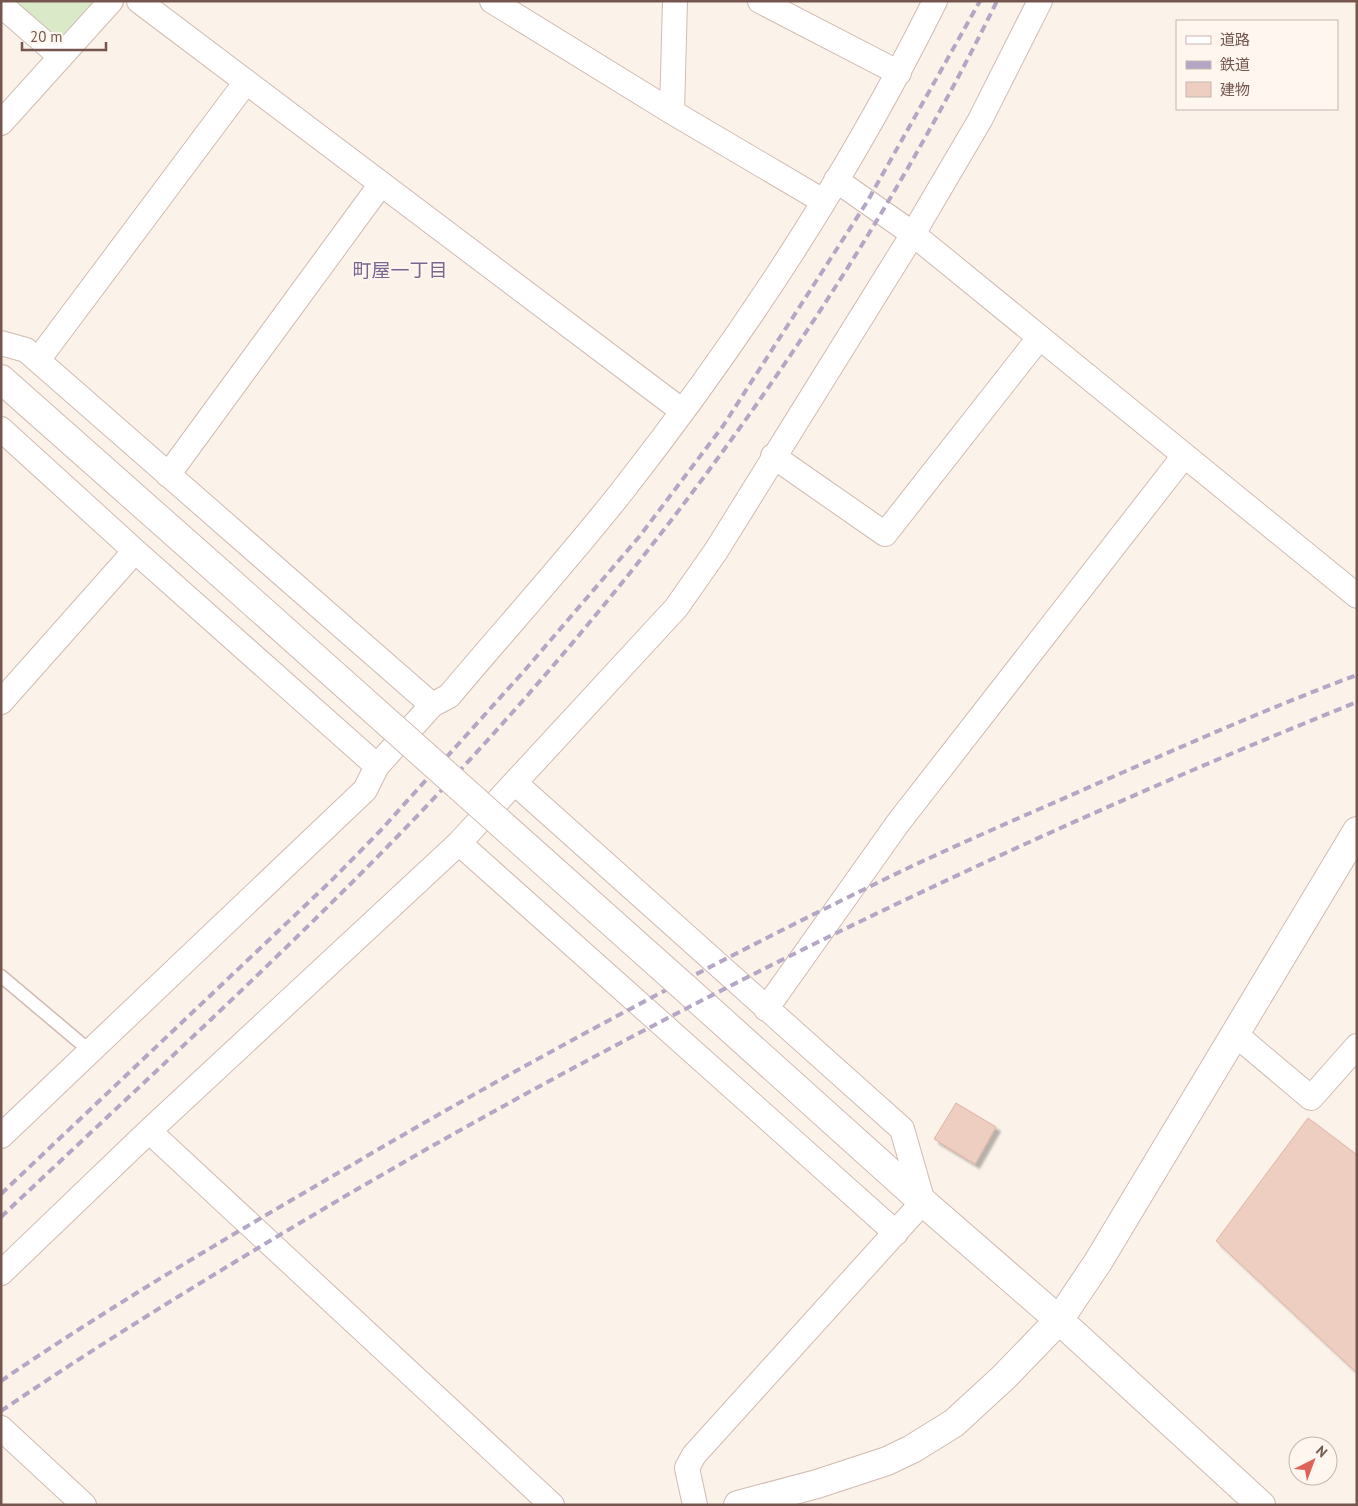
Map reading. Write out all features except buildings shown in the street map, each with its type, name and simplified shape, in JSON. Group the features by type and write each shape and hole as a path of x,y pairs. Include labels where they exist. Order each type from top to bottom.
{"street":[{"path":"1,123 111,1"},
{"path":"139,1 681,410"},
{"path":"492,1 672,112 823,201"},
{"path":"672,112 675,1"},
{"path":"760,1 899,73"},
{"path":"1,1136 365,790 377,766 432,705 449,696 610,506 744,324 863,138 899,73 935,1"},
{"path":"1,1272 149,1131 459,843 676,608 716,551 773,456 913,234 980,120 1040,1"},
{"path":"1,5 61,57"},
{"path":"38,360 246,82"},
{"path":"836,180 913,234 1357,596"},
{"path":"168,474 381,184"},
{"path":"773,456 885,534 1039,338"},
{"path":"1,343 26,350 38,360 432,705"},
{"path":"1,379 923,1202 1059,1320 1261,1505"},
{"path":"1,429 135,552 377,766"},
{"path":"766,1009 898,823 1184,456"},
{"path":"1,702 135,552"},
{"path":"515,783 766,1009 902,1128 923,1202"},
{"path":"738,1505 817,1484 887,1461 912,1449 967,1412 1059,1320 1098,1262 1357,831"},
{"path":"459,843 896,1233"},
{"path":"1236,1034 1311,1098 1357,1046"},
{"path":"149,1131 552,1505"},
{"path":"694,1505 687,1468 694,1455 923,1202"},
{"path":"1,1428 84,1505"}],"lane":[{"path":"1,976 90,1051"}],"green space":[{"path":"1,1 111,1 61,57"}],"railway":[{"path":"1,1194 331,881 381,830 525,670 639,537 723,426 867,202 980,1"},
{"path":"1,1217 247,985 391,843 479,749 565,651 648,550 727,446 802,338 872,228 937,116 997,1"},
{"path":"1,1381 131,1296 310,1189 483,1089 678,983 810,916 958,845 1225,728 1357,675"},
{"path":"1,1411 176,1298 354,1191 475,1122 722,990 972,868 1228,755 1357,702"}],"district":[{"name":"町屋一丁目","path":"400,270"}]}
